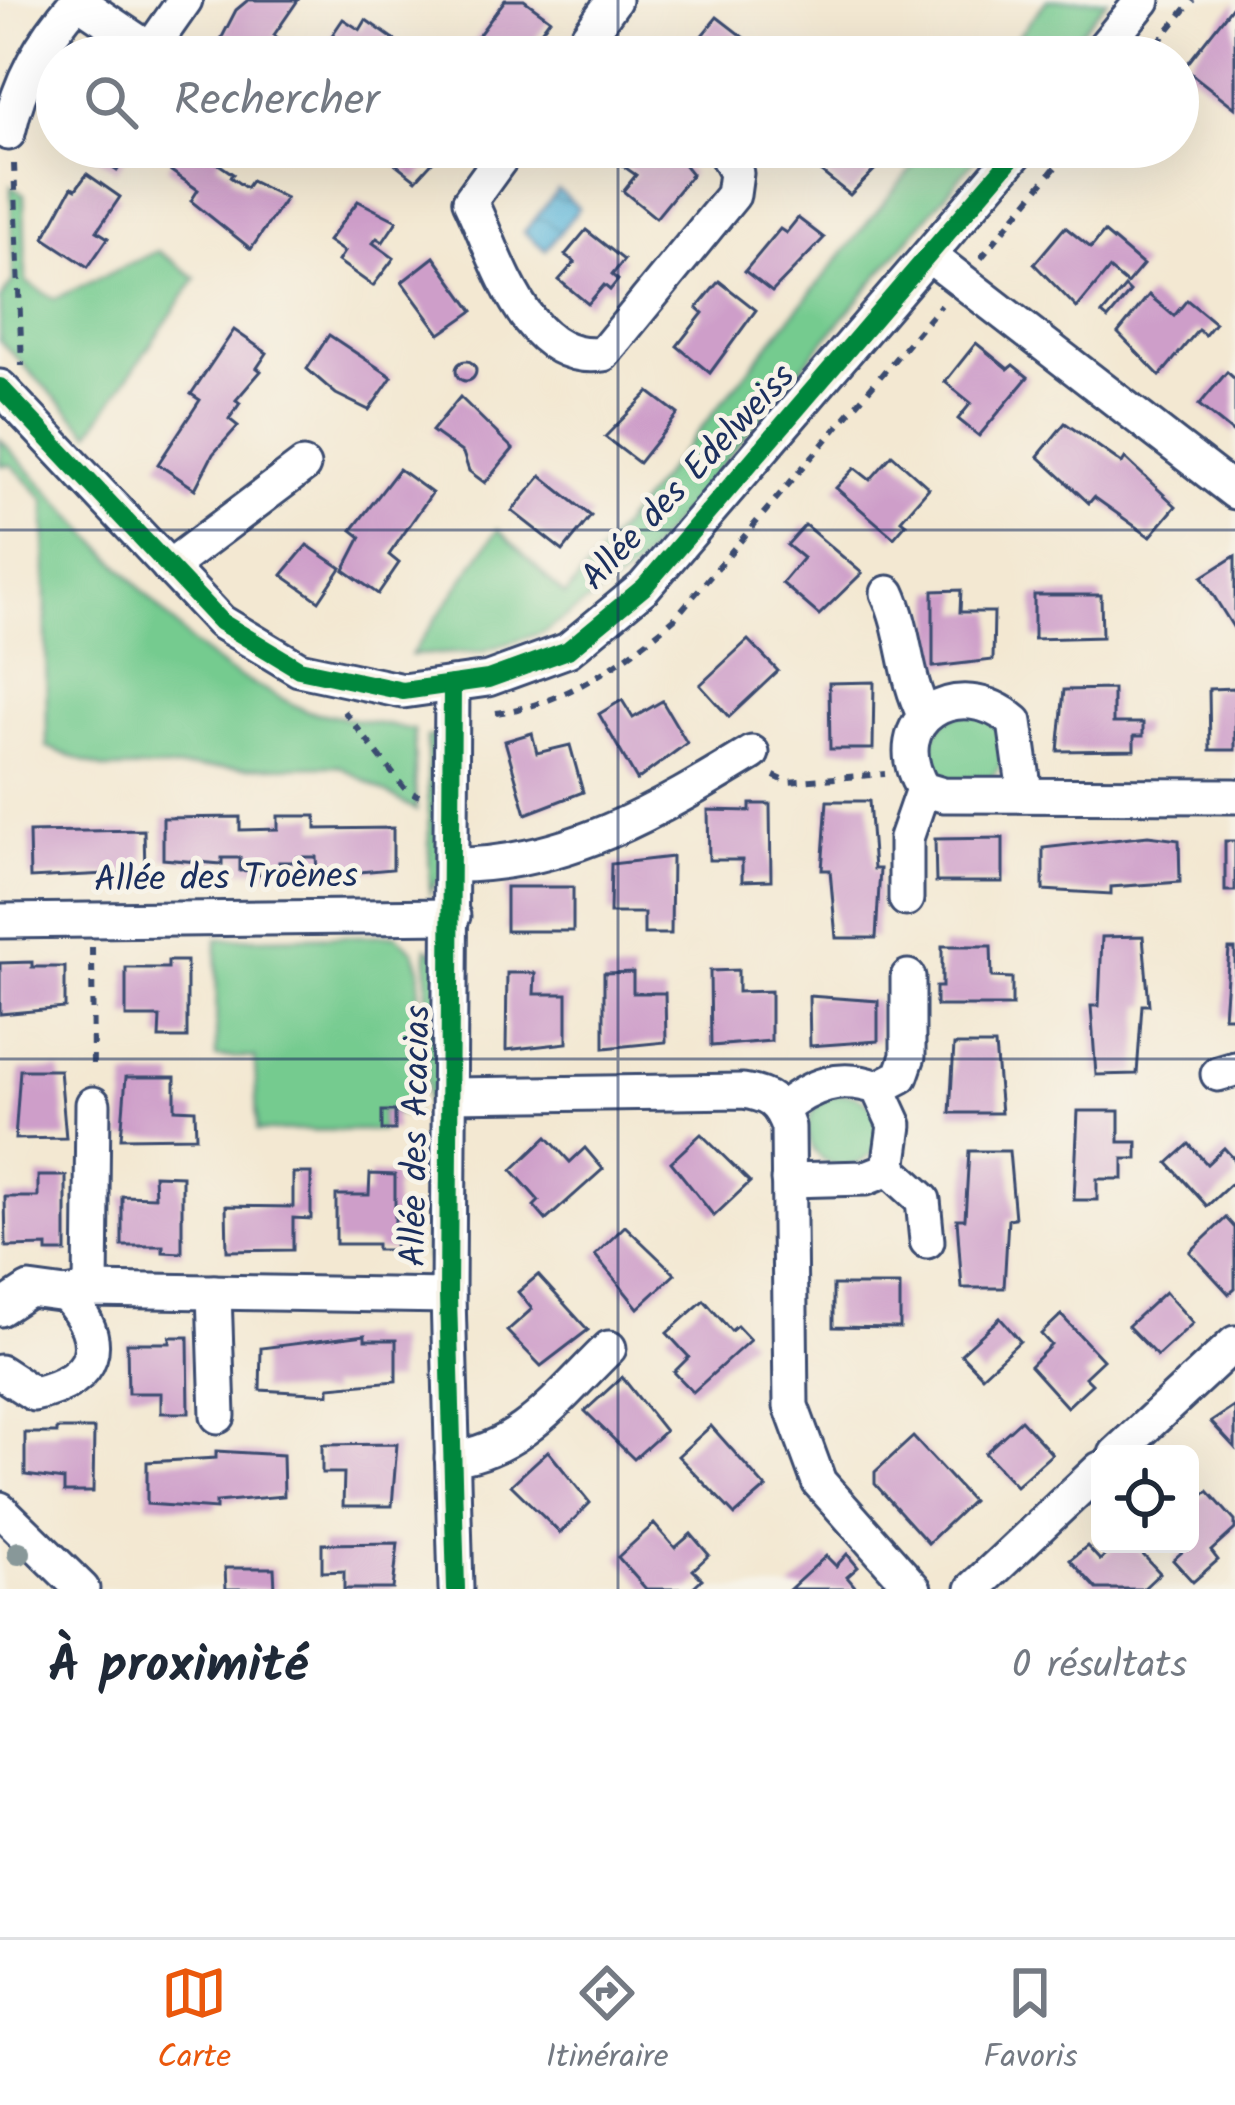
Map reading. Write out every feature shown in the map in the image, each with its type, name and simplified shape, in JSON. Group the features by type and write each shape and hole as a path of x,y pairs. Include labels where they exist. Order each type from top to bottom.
{"street":[{"path":"47,36 77,0 131,36"},
{"path":"165,36 185,0"},
{"path":"597,36 614,0"},
{"path":"1113,36 1143,0"},
{"path":"8,133 19,87 36,53"},
{"path":"493,168 470,201 541,337 580,358 603,354 733,195 733,168"},
{"name":"Allée des Edelweiss","path":"9,397 221,622 298,669 452,701 488,679 568,650 644,587 1004,168"},
{"path":"931,256 1235,493"},
{"path":"170,567 303,466"},
{"path":"888,593 898,614 908,682 924,714"},
{"name":"Allée des Acacias","path":"452,701 448,1296 456,1589"},
{"path":"906,899 906,838 918,780 916,727 924,714 940,705 970,701 1001,709 1015,722 1025,793"},
{"path":"452,865 492,866 584,844 654,813 752,754"},
{"path":"918,780 943,795 1235,796"},
{"name":"Allée des Troènes","path":"0,921 453,916"},
{"path":"782,1109 820,1083 860,1082 878,1088 901,1076 908,1056 908,977"},
{"path":"878,1088 895,1125 889,1168"},
{"path":"451,1095 743,1091 767,1095 782,1109 788,1126 791,1406 819,1483 914,1589"},
{"path":"0,1372 34,1394 69,1386 91,1357 90,1321 78,1292 93,1104"},
{"path":"788,1180 866,1178 889,1168"},
{"path":"889,1168 922,1200 927,1241"},
{"path":"0,1309 29,1290 448,1296"},
{"path":"214,1292 218,1416"},
{"path":"1127,1445 1235,1343"},
{"path":"452,1458 482,1456 512,1442 609,1348"},
{"path":"973,1589 1091,1478"},
{"path":"0,1509 82,1589"}],"path":[{"path":"1163,36 1193,0"},
{"path":"8,133 17,183 22,366 40,390 9,397"},
{"path":"452,701 515,710 566,694 633,653 674,619 1055,168"},
{"path":"362,714 342,711 405,789 419,796"},
{"path":"752,754 766,772 787,782 918,780"},
{"path":"91,920 93,1104"}],"green space":[{"path":"1047,0 1107,0 1077,36 1018,36"},
{"path":"912,168 968,168 634,570 544,632 482,652 411,655 498,529 565,596"},
{"path":"11,186 24,194 26,282 54,299 158,251 196,278 90,433 0,341 0,300 13,281"},
{"path":"0,439 193,644 228,671 306,711 414,730 416,810 339,766 104,769 47,747 45,500 12,465 0,465"},
{"path":"968,713 993,724 1004,749 993,774 968,785 943,774 932,749 943,724"},
{"path":"436,736 442,874 430,893 427,737"},
{"path":"396,935 414,951 420,969 413,1115 382,1111 382,1130 257,1131 255,1058 216,1057 217,939"},
{"path":"427,948 442,957 442,1259 427,1259"},
{"path":"844,1094 870,1104 880,1130 870,1156 844,1166 818,1156 808,1130 818,1104"}],"water":[{"path":"558,190 579,208 546,250 524,232"}],"building":[{"path":"248,0 298,0 275,36 223,36 236,10"},
{"path":"505,0 524,0 550,19 537,36 478,36"},
{"path":"1235,3 1235,108 1199,80 1199,49"},
{"path":"717,17 742,36 701,36"},
{"path":"343,19 360,30 366,20 389,36 331,36"},
{"path":"167,168 224,168 246,188 251,181 286,198 251,249 191,201 198,190"},
{"path":"401,168 427,168 416,180"},
{"path":"626,168 687,168 692,174 656,218 623,191 636,175"},
{"path":"822,168 876,168 850,195 820,171"},
{"path":"87,174 120,197 97,231 108,238 88,267 44,238 72,187 76,189"},
{"path":"358,201 397,221 383,242 377,238 373,243 394,258 373,286 338,261 344,252 328,241"},
{"path":"798,218 824,238 772,292 745,271 780,229 786,233"},
{"path":"1065,227 1091,248 1104,232 1143,265 1127,284 1109,269 1077,308 1034,264"},
{"path":"586,230 624,260 612,275 618,280 610,290 604,285 588,304 559,280 575,262 565,255"},
{"path":"434,257 473,311 440,334 402,282"},
{"path":"719,281 756,310 710,373 677,346 703,313 697,308"},
{"path":"1125,287 1130,292 1108,319 1102,314"},
{"path":"1149,295 1174,316 1187,300 1215,323 1205,335 1198,330 1160,376 1118,333"},
{"path":"234,330 267,353 257,368 261,371 236,400 240,403 229,419 238,426 213,454 195,489 158,464 200,400 191,394"},
{"path":"329,335 392,377 369,410 336,394 307,369"},
{"path":"976,343 1008,369 1013,365 1028,377 979,436 958,419 971,403 945,382"},
{"path":"466,361 476,371 466,381 456,371"},
{"path":"1227,372 1235,379 1235,434 1199,405"},
{"path":"649,392 678,414 639,463 605,437"},
{"path":"460,397 513,449 485,483 469,471 463,453 432,431"},
{"path":"1065,423 1122,463 1125,458 1176,506 1150,537 1094,497 1089,503 1038,456"},
{"path":"892,455 929,488 901,520 906,524 894,538 836,488 855,468 870,480"},
{"path":"399,469 432,493 389,555 399,563 378,594 344,570 361,537 352,530"},
{"path":"541,476 591,516 563,551 512,511"},
{"path":"805,525 862,573 819,615 782,583 803,558 787,545"},
{"path":"307,545 341,568 319,601 282,575"},
{"path":"1235,556 1235,630 1202,577"},
{"path":"961,590 960,612 994,612 993,660 933,667 933,591"},
{"path":"1034,595 1101,595 1102,637 1034,639"},
{"path":"748,640 778,671 729,717 700,685"},
{"path":"874,682 873,749 830,749 829,683"},
{"path":"1235,688 1235,750 1210,750 1209,689"},
{"path":"1113,689 1113,723 1143,723 1143,736 1134,736 1134,750 1058,751 1064,690"},
{"path":"622,700 633,718 662,701 687,743 637,780 599,714"},
{"path":"532,733 537,753 570,745 583,792 526,814 505,741"},
{"path":"827,801 869,801 874,869 880,869 876,938 836,938 830,870 822,870"},
{"path":"750,804 770,804 771,880 742,881 742,860 709,860 708,810 750,811"},
{"path":"278,816 316,816 316,829 393,828 393,869 336,874 336,870 317,869 316,857 298,857 298,862 279,862 279,874 259,875 259,870 240,871 240,858 222,858 222,864 163,859 163,818 240,817 240,830 278,829"},
{"path":"144,830 145,872 30,878 29,832"},
{"path":"1148,836 1179,840 1180,882 1111,887 1111,894 1043,890 1043,848"},
{"path":"1003,838 1003,882 936,882 935,839"},
{"path":"1225,841 1235,841 1235,891 1225,891"},
{"path":"672,857 671,934 644,934 644,913 610,913 611,864"},
{"path":"506,887 573,887 573,931 506,931"},
{"path":"1143,936 1149,1005 1142,1005 1137,1074 1096,1075 1091,1006 1099,1006 1102,937"},
{"path":"942,946 991,946 992,977 1012,978 1012,1006 936,1006 936,987 942,987"},
{"path":"1229,949 1235,949 1235,1017 1224,1017"},
{"path":"168,961 187,961 187,1038 159,1038 160,1017 126,1017 126,968 168,968"},
{"path":"32,962 32,967 65,967 65,1008 0,1014 0,963"},
{"path":"738,970 738,992 771,991 771,1041 711,1046 710,971"},
{"path":"633,972 633,993 665,993 666,1042 604,1048 604,973"},
{"path":"507,973 535,973 534,994 567,994 567,1043 506,1050"},
{"path":"809,996 878,1001 878,1041 810,1046"},
{"path":"954,1045 995,1045 1001,1113 950,1113"},
{"path":"20,1070 60,1070 66,1138 15,1139"},
{"path":"126,1077 175,1077 175,1109 195,1110 196,1137 121,1138"},
{"path":"382,1111 395,1111 395,1130 382,1130"},
{"path":"1078,1111 1119,1111 1119,1142 1137,1142 1137,1159 1123,1159 1123,1179 1097,1179 1097,1200 1074,1200"},
{"path":"701,1134 750,1182 714,1216 671,1162"},
{"path":"547,1137 570,1162 585,1148 603,1169 546,1220 534,1206 539,1201 512,1170"},
{"path":"1189,1144 1207,1164 1224,1148 1235,1160 1235,1180 1207,1206 1168,1163"},
{"path":"969,1151 1009,1151 1015,1218 1008,1219 1004,1288 962,1288 957,1219 965,1219"},
{"path":"293,1173 311,1173 311,1219 293,1218 293,1250 227,1251 226,1206 293,1207"},
{"path":"370,1174 395,1175 395,1250 377,1250 377,1244 336,1244 336,1195 369,1195"},
{"path":"154,1175 182,1176 182,1253 163,1252 163,1246 122,1246 122,1196 155,1197"},
{"path":"38,1176 66,1176 66,1252 47,1252 47,1246 6,1247 5,1197 38,1197"},
{"path":"1226,1218 1235,1228 1235,1289 1229,1294 1190,1252"},
{"path":"625,1226 675,1274 638,1308 595,1255"},
{"path":"538,1275 588,1330 541,1366 507,1331 532,1309 518,1292"},
{"path":"833,1285 900,1285 900,1328 833,1327"},
{"path":"1165,1292 1193,1323 1157,1356 1128,1326"},
{"path":"704,1300 731,1331 737,1326 750,1340 693,1392 674,1372 689,1357 667,1333"},
{"path":"1061,1315 1103,1360 1085,1377 1092,1384 1067,1407 1030,1366 1051,1345 1041,1334"},
{"path":"1000,1318 1020,1341 982,1376 961,1354"},
{"path":"365,1335 365,1340 396,1340 396,1381 329,1387 329,1394 260,1390 261,1348"},
{"path":"170,1337 188,1337 189,1413 161,1413 161,1393 128,1393 127,1343 170,1343"},
{"path":"622,1377 665,1431 634,1459 585,1411"},
{"path":"1235,1406 1235,1448 1211,1422"},
{"path":"1021,1420 1052,1454 1016,1486 985,1453"},
{"path":"711,1426 766,1488 735,1515 678,1456"},
{"path":"57,1429 94,1429 93,1492 64,1492 64,1480 25,1475 25,1433 57,1433"},
{"path":"913,1437 972,1501 928,1543 875,1484 875,1472"},
{"path":"397,1444 392,1506 343,1506 344,1473 322,1473 322,1445"},
{"path":"216,1451 283,1455 284,1496 216,1502 216,1509 147,1504 147,1462 216,1458"},
{"path":"548,1451 590,1503 560,1533 511,1485"},
{"path":"1208,1491 1235,1521 1235,1529 1211,1551 1218,1560 1193,1582 1173,1560 1181,1553 1199,1553 1199,1498"},
{"path":"654,1524 675,1548 691,1534 709,1555 693,1570 702,1579 691,1589 646,1589 618,1557"},
{"path":"398,1543 393,1589 344,1589 344,1571 322,1572 322,1544"},
{"path":"1087,1546 1100,1560 1107,1553 1141,1553 1160,1573 1143,1589 1097,1589 1070,1560"},
{"path":"847,1554 858,1567 847,1577 857,1589 790,1589 826,1556 836,1566"},
{"path":"225,1568 274,1568 275,1589 226,1589"}],"cycle path":[{"path":"0,387 221,622 299,669 403,691 488,679 568,650 644,587 1003,168"},
{"path":"452,684 448,1296 456,1589"}]}
